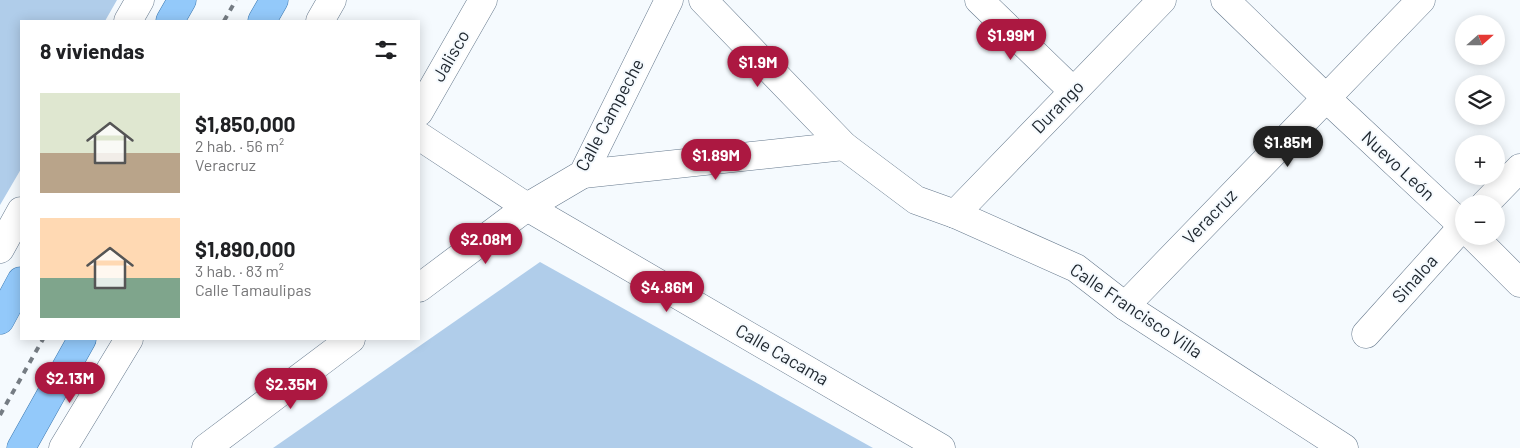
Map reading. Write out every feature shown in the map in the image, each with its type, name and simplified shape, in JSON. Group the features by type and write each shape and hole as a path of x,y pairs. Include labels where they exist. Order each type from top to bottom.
{"main road":[{"path":"171,20 182,0"},
{"path":"263,20 274,0"},
{"path":"0,320 20,284"},
{"path":"21,448 81,340"}],"street":[{"path":"129,20 140,0"},
{"path":"321,20 332,0"},
{"name":"Jalisco","path":"420,110 483,0"},
{"name":"Calle Campeche","path":"420,287 527,207 583,174 669,0"},
{"name":"Calle Francisco Villa","path":"703,0 844,146 916,200 955,214 1076,268 1125,306 1344,448"},
{"path":"979,0 1073,91"},
{"name":"Durango","path":"955,214 1162,0"},
{"name":"Nuevo León","path":"1225,0 1455,219"},
{"name":"Veracruz","path":"1125,306 1421,0"},
{"name":"Calle Cacama","path":"420,137 527,207 942,448"},
{"path":"583,174 844,146"},
{"path":"1494,195 1520,168"},
{"path":"0,249 14,214"},
{"name":"Sinaloa","path":"1366,334 1455,241"},
{"name":"Nuevo León","path":"1482,245 1520,283"},
{"path":"63,448 128,340"},
{"path":"206,448 350,340"}],"shaded area":[{"path":"0,0 117,0 106,20 20,20 20,171 0,205"},
{"path":"540,262 873,448 273,448"}],"railway":[{"path":"225,20 236,0"},
{"path":"0,415 42,340"}]}
